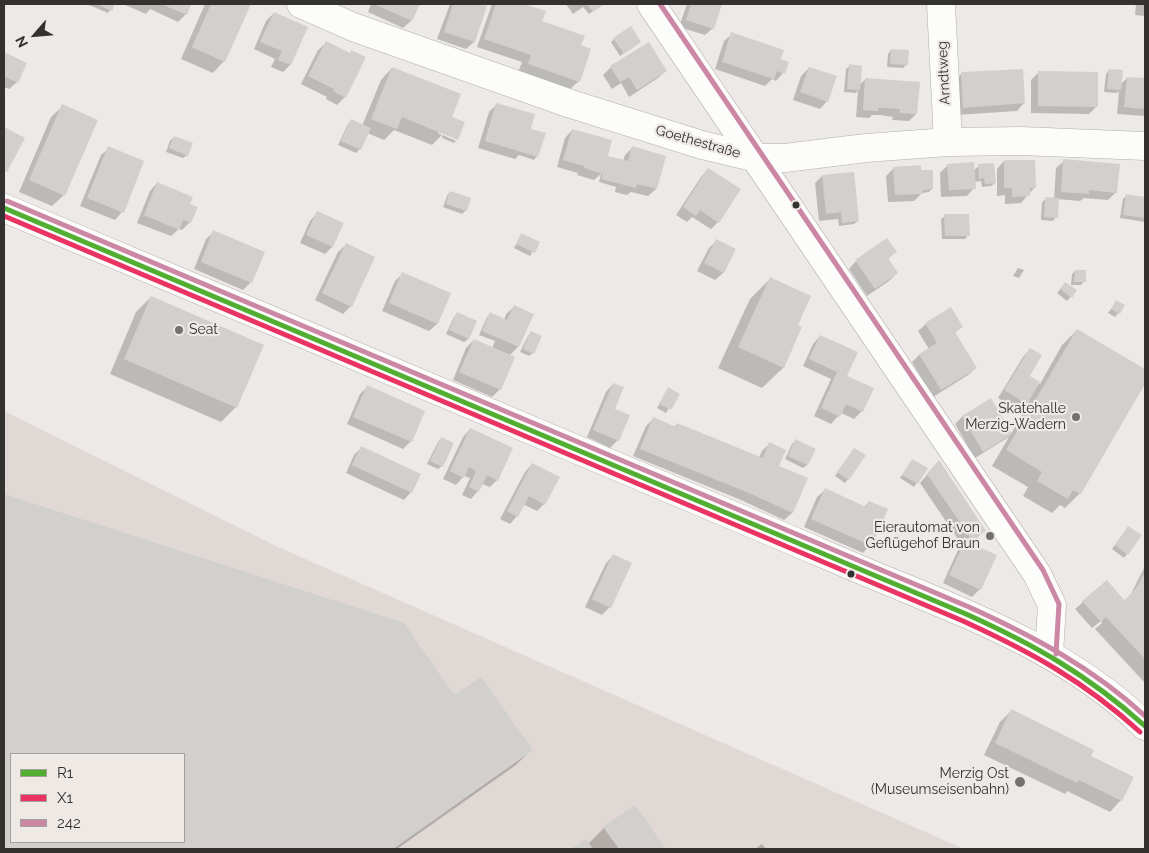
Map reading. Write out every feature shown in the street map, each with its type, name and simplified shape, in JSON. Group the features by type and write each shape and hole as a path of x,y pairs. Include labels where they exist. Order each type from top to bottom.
{"street":[{"name":"Goethestraße","path":"301,4 353,27 571,104 702,145 756,158 785,158 866,148 948,142 1021,141 1145,146"},
{"path":"651,4 1037,574 1052,605 1049,654"},
{"name":"Arndtweg","path":"941,4 948,142"},
{"path":"4,208 618,465 962,612 1049,654 1132,712 1145,726"}],"shaded area":[{"path":"4,411 276,546 964,849 4,849"}],"building":[{"path":"97,4 115,4 112,11"},
{"path":"161,4 191,4 187,15"},
{"path":"211,4 251,4 225,62 192,47"},
{"path":"374,4 420,4 412,21"},
{"path":"453,4 480,4 487,6 475,42 444,32"},
{"path":"496,4 524,4 546,11 542,21 585,36 581,45 591,49 580,82 528,64 531,55 484,39"},
{"path":"587,4 604,4 593,12"},
{"path":"691,4 722,4 714,29 686,20"},
{"path":"274,12 308,27 291,65 278,60 282,51 260,42"},
{"path":"631,26 641,42 624,54 613,38"},
{"path":"731,32 784,50 781,59 789,62 785,74 777,71 774,79 722,62"},
{"path":"326,41 350,53 351,50 366,57 346,98 333,91 334,89 308,76"},
{"path":"649,42 667,71 637,90 629,77 620,82 610,66"},
{"path":"891,49 909,50 908,65 890,64"},
{"path":"4,52 27,63 18,83 4,76"},
{"path":"849,64 862,66 860,90 847,89"},
{"path":"392,67 461,94 452,117 465,122 458,140 402,117 397,129 371,119"},
{"path":"809,67 837,76 828,102 800,92"},
{"path":"1023,69 1025,103 963,108 961,72"},
{"path":"1109,69 1123,70 1121,90 1107,89"},
{"path":"1038,71 1098,72 1098,107 1038,106"},
{"path":"1127,77 1145,78 1145,109 1124,107"},
{"path":"865,78 920,82 917,114 899,113 900,109 888,108 878,108 878,111 863,110"},
{"path":"496,103 535,114 531,129 546,133 538,157 485,141"},
{"path":"62,104 98,120 65,196 29,180"},
{"path":"351,119 371,128 361,150 341,141"},
{"path":"4,127 25,138 7,172 4,171"},
{"path":"572,129 612,140 608,156 628,161 632,146 666,156 657,189 637,184 636,188 601,179 603,174 563,160"},
{"path":"174,136 193,143 188,156 169,148"},
{"path":"108,146 144,161 124,213 87,198"},
{"path":"1063,159 1120,164 1117,193 1089,190 1089,194 1061,192"},
{"path":"1004,160 1035,160 1036,188 1030,188 1030,196 1012,197 1012,188 1004,188"},
{"path":"974,162 976,189 949,190 947,164"},
{"path":"994,163 996,183 985,184 984,178 979,179 978,164"},
{"path":"921,165 921,170 933,170 933,189 923,190 923,194 895,195 893,167"},
{"path":"708,168 741,189 719,223 700,210 696,216 683,207"},
{"path":"854,172 859,221 842,223 841,212 826,214 822,175"},
{"path":"157,182 193,197 190,204 198,207 191,223 183,220 179,230 144,215"},
{"path":"450,191 471,198 467,211 446,204"},
{"path":"1126,194 1145,197 1145,218 1123,215"},
{"path":"1045,197 1059,198 1058,218 1044,217"},
{"path":"317,211 344,223 333,247 306,235"},
{"path":"944,214 969,214 970,236 945,236"},
{"path":"213,230 265,252 252,283 201,262"},
{"path":"521,233 540,242 535,253 516,244"},
{"path":"887,238 897,252 888,258 898,273 875,289 855,260"},
{"path":"716,239 736,249 724,273 704,263"},
{"path":"346,243 375,257 352,307 322,293"},
{"path":"1075,270 1086,270 1086,282 1074,282"},
{"path":"402,272 451,293 438,324 389,303"},
{"path":"770,277 811,296 798,325 802,327 784,368 738,347"},
{"path":"1065,282 1077,290 1072,298 1060,289"},
{"path":"151,296 264,345 237,408 124,359"},
{"path":"1116,300 1125,305 1120,314 1111,309"},
{"path":"514,305 534,314 519,347 482,331 490,312 507,320"},
{"path":"951,307 963,327 955,332 977,368 941,390 919,354 937,343 925,323"},
{"path":"457,312 477,321 469,339 449,330"},
{"name":"Skatehalle Merzig-Wadern","path":"1077,329 1145,369 1145,384 1081,494 1073,490 1068,499 1037,481 1042,472 1006,450"},
{"path":"531,331 542,336 534,354 523,349"},
{"path":"820,335 858,352 847,376 874,388 863,412 846,404 840,417 821,408 837,372 809,359"},
{"path":"474,339 515,357 501,390 459,372"},
{"path":"1030,348 1042,355 1030,376 1040,382 1027,404 1004,390"},
{"path":"613,383 624,387 615,409 630,415 619,441 593,430"},
{"path":"367,385 425,411 412,442 353,417"},
{"path":"668,387 680,394 671,410 659,404"},
{"path":"991,398 1012,434 983,452 962,416"},
{"path":"653,417 676,427 677,423 763,458 769,442 786,450 779,466 808,478 793,513 640,449"},
{"path":"470,428 513,448 498,481 487,475 479,492 469,487 476,471 469,467 464,478 450,471"},
{"path":"441,437 454,443 443,467 430,461"},
{"path":"795,439 816,449 808,465 788,456"},
{"path":"361,446 421,474 412,493 352,465"},
{"path":"854,448 866,455 849,480 837,472"},
{"path":"912,459 928,468 918,484 902,475"},
{"path":"939,460 986,531 972,540 927,474"},
{"path":"532,463 560,477 545,505 529,496 518,517 507,511"},
{"path":"825,488 866,507 869,501 888,509 872,546 811,519"},
{"path":"4,494 404,623 454,695 481,677 533,750 393,849 4,849"},
{"path":"1128,526 1142,535 1128,555 1115,545"},
{"path":"965,541 997,555 981,590 949,575"},
{"path":"613,554 632,563 611,608 592,599"},
{"path":"1145,572 1145,659 1106,617 1101,622 1082,601 1107,580 1125,601 1138,585"},
{"path":"1011,709 1094,750 1091,756 1134,777 1122,801 1079,780 1077,783 995,743"},
{"path":"635,805 666,849 619,849 603,827"},
{"path":"586,839 593,849 571,849"}],"transit line":[{"name":"242","path":"660,4 1043,570 1059,604 1056,654"},
{"name":"242","path":"7,201 969,607 1062,654 1105,683 1145,716"},
{"name":"R1","path":"4,208 966,614 1015,637 1060,662 1103,691 1145,726"},
{"name":"X1","path":"4,216 963,621 1011,644 1056,669 1098,698 1140,732"}],"place":[{"name":"Seat","path":"179,330"},
{"name":"Skatehalle Merzig-Wadern","path":"1076,417"},
{"name":"Eierautomat von Geflügehof Braun","path":"990,536"},
{"name":"Merzig Ost (Museumseisenbahn)","path":"1020,782"}]}
